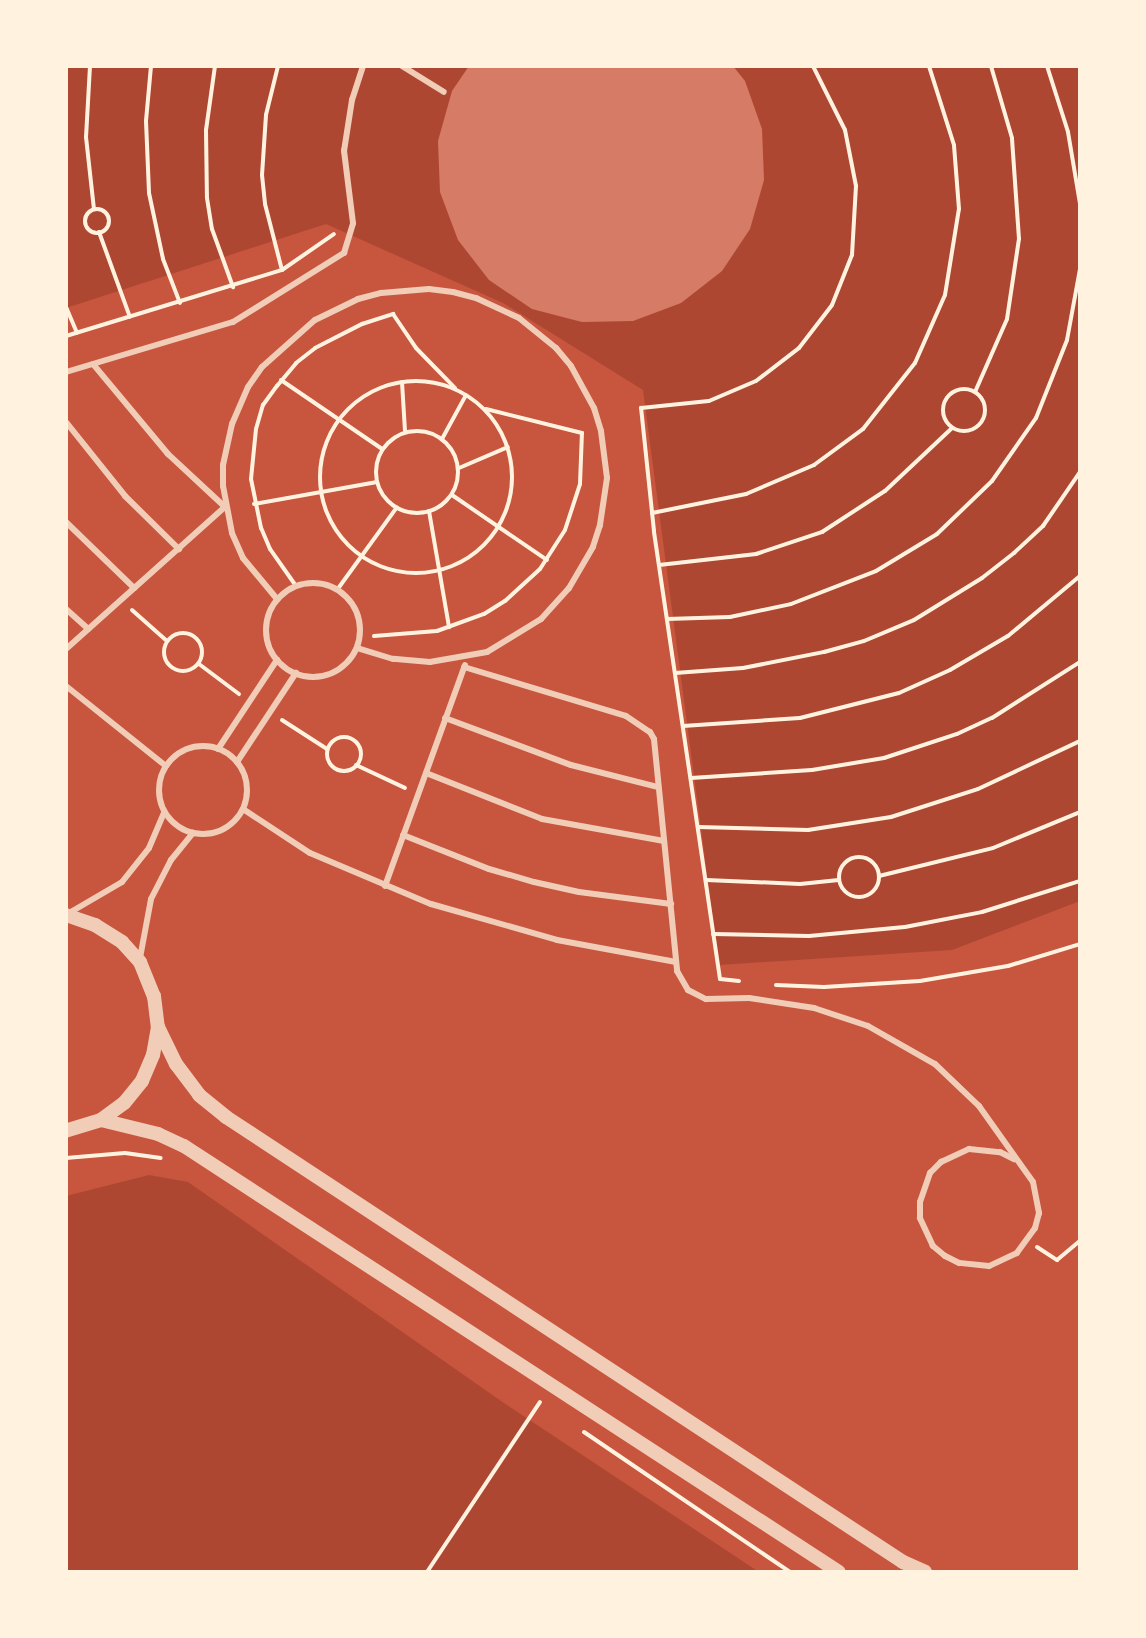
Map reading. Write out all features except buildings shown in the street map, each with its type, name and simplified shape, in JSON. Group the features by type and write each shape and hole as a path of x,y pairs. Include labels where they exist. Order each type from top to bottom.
{"street":[{"path":"66,914 95,925 122,942 140,962 154,996 158,1027 153,1055 142,1081 124,1103 101,1120 66,1131"},
{"path":"158,1027 176,1064 199,1095 226,1117 903,1562 925,1572"},
{"path":"101,1120 158,1134 184,1146 839,1572"}],"lane":[{"path":"66,372 247,316 344,253 352,234 344,151 352,100 363,66"},
{"path":"402,66 444,92"},
{"path":"277,599 243,558 225,507 223,465 226,444 248,387 262,367 315,320 358,299 393,291 429,289 476,298 519,318 556,348 589,397 606,454 605,501 593,547 556,605 506,643 467,658 411,662 357,648"},
{"path":"93,364 159,444 225,507"},
{"path":"66,422 125,496 179,549"},
{"path":"66,649 225,507"},
{"path":"66,522 134,588"},
{"path":"321,583 337,590 351,602 357,613 360,636 357,648 342,667 332,673 307,677 296,673 277,660 266,630 277,599 296,586 321,583"},
{"path":"66,609 88,629"},
{"path":"385,886 467,658"},
{"path":"218,749 277,660"},
{"path":"464,667 639,722 654,739 676,962 682,983 706,999 749,998 814,1008 868,1026 910,1047 958,1083 998,1131 1014,1159 1033,1182 1038,1197 1039,1213 1028,1242 1017,1253 989,1266 959,1263 933,1246 920,1218 923,1187 941,1162 969,1149 1000,1152 1014,1159"},
{"path":"237,762 296,673"},
{"path":"66,686 166,766"},
{"path":"445,718 571,765 658,787"},
{"path":"207,746 218,749 237,762 248,790 243,809 228,827 217,832 193,833 181,829 164,812 159,789 166,766 184,751 207,746"},
{"path":"426,773 542,819 664,841"},
{"path":"243,809 310,853 385,886 497,925 557,940 676,962"},
{"path":"66,914 85,906 122,882 149,848 164,812"},
{"path":"140,962 151,899 171,860 193,833"},
{"path":"403,835 534,882 579,892 671,904"}],"path":[{"path":"90,66 86,137 94,209"},
{"path":"151,66 146,121 149,193 163,259 180,303"},
{"path":"215,66 206,130 207,198 212,229 233,288"},
{"path":"278,66 266,115 262,175 271,234 282,270"},
{"path":"746,982 720,979 659,565 641,408 709,401 756,381 779,366 817,328 844,280 855,235 856,186 845,130 813,66"},
{"path":"652,513 746,494 814,465 863,429 915,363 945,295 959,209 954,145 929,66"},
{"path":"975,392 1007,319 1019,239 1012,138 991,66"},
{"path":"1047,66 1068,132 1080,204"},
{"path":"99,232 109,221 104,211 94,209 86,215 86,226 99,232 130,317"},
{"path":"66,336 233,288 282,270 337,232 352,234"},
{"path":"667,619 730,617 791,604 896,561 947,525 1008,462 1036,418 1067,340 1080,269"},
{"path":"66,307 77,333"},
{"path":"296,586 270,549 254,504 251,454 256,429 263,405 281,380 315,348 362,324 393,314 416,348 456,390"},
{"path":"281,380 382,449"},
{"path":"421,381 456,390 484,408 496,422 508,447 513,474 512,493 499,527 474,554 439,571 404,573 361,556 331,522 321,492 323,451 339,420 367,394 402,382 421,381"},
{"path":"402,382 405,433"},
{"path":"962,389 975,392 984,402 982,422 965,432 952,428 944,418 946,399 962,389"},
{"path":"442,439 466,395"},
{"path":"360,636 412,634 449,628 505,601 547,560 574,507 582,461 582,433 484,408"},
{"path":"659,565 756,554 822,532 885,491 952,428"},
{"path":"424,431 442,439 456,457 459,468 452,495 429,511 407,512 388,501 377,482 378,459 382,449 405,433 424,431"},
{"path":"459,468 508,447"},
{"path":"675,673 743,668 824,652 864,641 914,620 982,578 1014,553 1043,526 1080,472"},
{"path":"254,504 377,482"},
{"path":"452,495 547,560"},
{"path":"337,590 397,507"},
{"path":"429,511 449,628"},
{"path":"683,726 800,718 899,693 950,670 1008,636 1080,576"},
{"path":"121,600 168,641"},
{"path":"181,633 195,637 203,650 199,664 186,672 172,668 164,655 168,641 181,633"},
{"path":"690,778 846,766 921,747 1002,712 1080,662"},
{"path":"199,664 250,702"},
{"path":"270,712 327,749"},
{"path":"356,765 360,752 355,741 335,739 327,749 329,762 338,770 356,765 418,795"},
{"path":"698,827 808,830 891,817 978,789 1080,741"},
{"path":"879,876 981,852 1080,812"},
{"path":"861,857 874,863 879,876 876,889 864,897 851,896 839,880 843,866 861,857"},
{"path":"705,880 800,884 839,880"},
{"path":"713,934 809,936 905,927 982,912 1080,881"},
{"path":"772,985 824,987 920,981 1008,966 1080,944"},
{"path":"66,1158 125,1153 175,1163"},
{"path":"1028,1242 1057,1260 1080,1241"},
{"path":"427,1572 540,1402 553,1411"},
{"path":"579,1429 790,1572"}],"shaded area":[{"path":"66,66 1080,66 1080,901 952,950 719,965 643,390 503,303 326,224 66,308"},
{"path":"149,1175 188,1182 501,1401 759,1572 66,1572 66,1196"}]}
